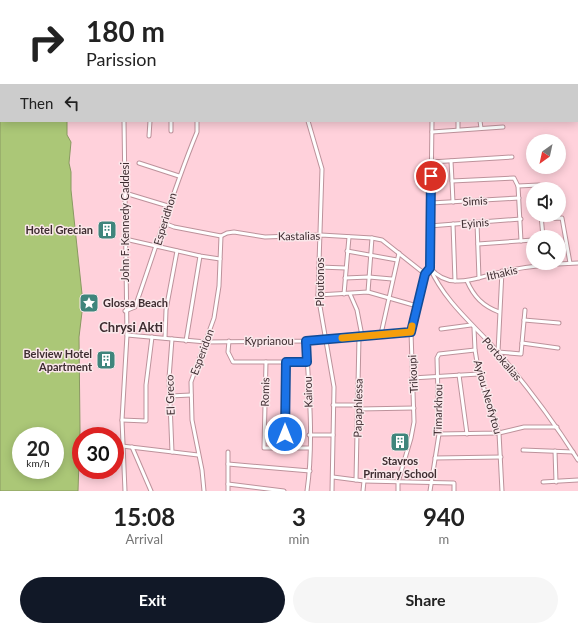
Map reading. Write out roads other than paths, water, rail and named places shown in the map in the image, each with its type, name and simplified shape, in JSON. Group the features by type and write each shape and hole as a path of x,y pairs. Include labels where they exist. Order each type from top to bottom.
{"street":[{"name":"John F. Kennedy Caddesi","path":"122,427 127,334 124,122"},
{"path":"149,136 150,122"},
{"path":"171,131 172,122"},
{"name":"Esperidhon","path":"126,311 135,307 157,245 168,206 197,132 197,122"},
{"name":"Ploutonos","path":"308,122 322,169 318,295 334,386 332,491"},
{"path":"429,226 431,203 432,122"},
{"path":"458,122 458,129"},
{"path":"480,122 481,128"},
{"path":"432,132 503,127"},
{"path":"431,162 512,157"},
{"path":"451,161 452,202"},
{"path":"139,164 179,176"},
{"path":"452,181 514,178 518,186 522,241"},
{"path":"518,186 526,185"},
{"path":"125,193 168,206"},
{"name":"Simis","path":"431,203 519,198"},
{"name":"Eyinis","path":"429,226 521,220"},
{"name":"Kastalias","path":"164,222 174,227 221,236 234,232 265,237 321,235 372,238 382,240 425,274"},
{"path":"563,222 570,263"},
{"path":"477,223 480,278"},
{"path":"453,224 455,282"},
{"name":"Portokalias","path":"429,226 429,259 430,268 435,281 473,326 498,352 557,427 578,460"},
{"name":"Esperidon","path":"204,491 202,470 192,420 191,382 214,318 219,286 221,236"},
{"path":"344,294 348,237"},
{"path":"368,292 372,238"},
{"path":"125,239 220,259"},
{"path":"478,244 526,241"},
{"path":"165,338 166,310 177,251"},
{"path":"347,251 397,260"},
{"path":"381,334 399,253"},
{"path":"186,340 200,256"},
{"name":"Ithakis","path":"566,263 578,263"},
{"path":"319,267 346,268"},
{"name":"Ithakis","path":"430,268 443,279 455,282 467,281 526,268"},
{"name":"Trikoupi","path":"398,491 398,482 412,438 414,422 411,332 425,274 430,268"},
{"path":"502,272 498,352 520,354 525,310"},
{"path":"345,278 369,277 392,280"},
{"path":"467,281 478,299 485,306 499,312"},
{"path":"318,295 368,292 417,306"},
{"name":"Papaphlessa","path":"350,294 358,310 360,336 356,480"},
{"path":"524,320 559,323"},
{"path":"441,329 473,326"},
{"name":"Ayiou Neofytou","path":"473,326 479,374 499,433 502,457 502,491"},
{"name":"Kyprianou","path":"127,334 206,342 306,341 411,332"},
{"path":"122,420 146,421 146,385 152,337"},
{"name":"El Greco","path":"172,339 169,378 172,452"},
{"path":"229,341 228,352 233,362 307,362"},
{"name":"Kairou","path":"306,341 310,471 307,491"},
{"path":"522,343 558,348"},
{"name":"Timarkhou","path":"430,491 439,434 437,358 439,354 475,350"},
{"name":"Romis","path":"266,362 264,448 309,448"},
{"path":"285,448 286,362"},
{"path":"412,378 479,374"},
{"path":"459,375 467,434"},
{"path":"170,396 191,396"},
{"path":"333,404 359,407 414,408"},
{"path":"439,434 499,433 524,427 557,427"},
{"path":"309,435 333,435"},
{"path":"124,446 198,455"},
{"path":"132,447 151,491"},
{"path":"523,450 573,452"},
{"path":"555,451 556,482"},
{"path":"228,452 228,491"},
{"path":"434,458 502,457"},
{"path":"228,464 310,471"},
{"name":"John F. Kennedy Caddesi","path":"124,476 125,491"},
{"path":"333,477 364,481 430,484 454,483 454,491"},
{"path":"544,482 578,480"},
{"path":"363,491 364,481"},
{"path":"228,484 284,491"}],"place":[{"name":"Hotel Grecian","path":"107,230"},
{"name":"Glossa Beach","path":"89,303"},
{"name":"Belview Hotel Apartment","path":"106,360"},
{"name":"Stavros Primary School","path":"400,442"}],"district":[{"name":"Chrysi Akti","path":"131,327"}]}
